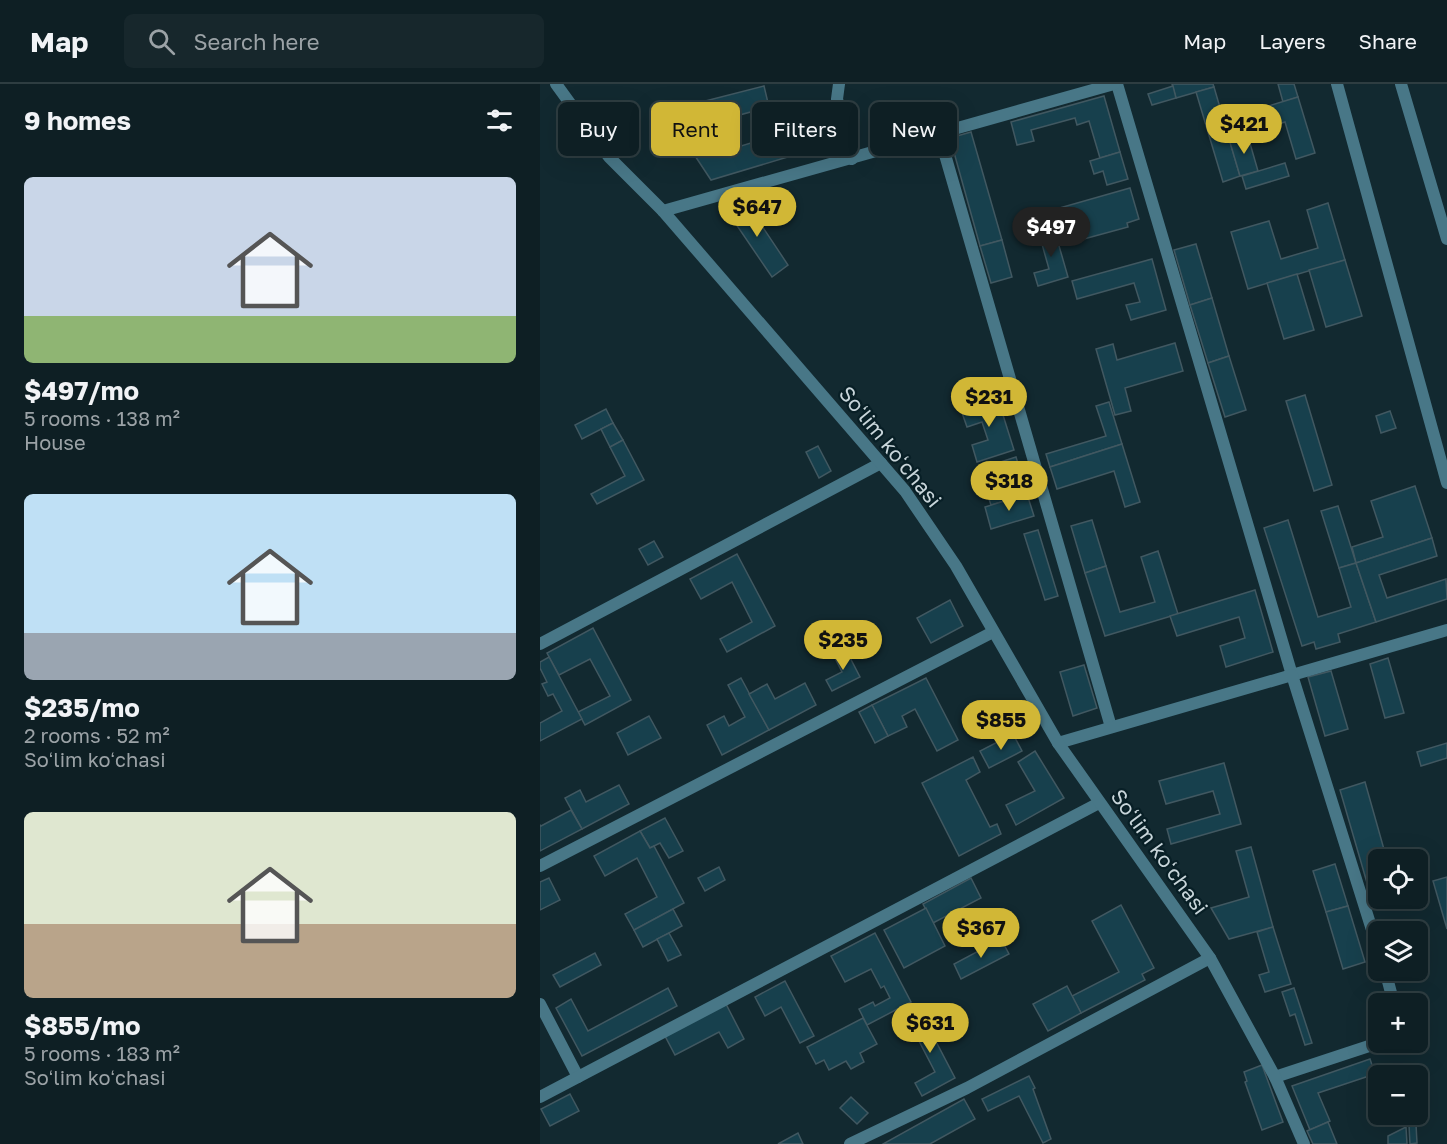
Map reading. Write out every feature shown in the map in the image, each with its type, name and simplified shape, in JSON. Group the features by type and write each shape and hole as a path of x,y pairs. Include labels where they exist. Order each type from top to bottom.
{"street":[{"name":"Soʻlim koʻchasi","path":"556,84 609,158 663,211 905,491 956,566 1058,743 1210,958 1275,1077 1304,1144"},
{"path":"839,84 837,99 852,159"},
{"path":"957,129 1115,84 1292,675 1369,921"},
{"path":"1337,84 1447,483"},
{"path":"1401,84 1447,239"},
{"path":"663,211 870,154"},
{"path":"945,156 1111,727"},
{"path":"540,644 881,463"},
{"path":"1058,743 1447,630"},
{"path":"540,866 993,632"},
{"path":"540,1097 1099,803"},
{"path":"850,1144 967,1088 1210,958"},
{"path":"540,1004 578,1077"},
{"path":"1275,1077 1368,1047"}],"building":[{"path":"1172,84 1213,84 1214,87 1176,98"},
{"path":"1278,84 1294,84 1298,97 1283,102"},
{"path":"764,86 768,102 752,102 752,112 740,115 740,102 701,102"},
{"path":"1173,86 1176,98 1152,105 1148,94"},
{"path":"1214,87 1240,176 1223,182 1196,92"},
{"path":"1104,96 1120,152 1100,158 1089,121 1077,125 1075,118 1031,130 1034,141 1017,145 1011,122"},
{"path":"1298,97 1315,153 1296,159 1285,122 1229,139 1223,120"},
{"path":"971,132 1002,240 980,246 955,156 957,156 957,136"},
{"path":"1247,133 1258,171 1240,176 1229,139"},
{"path":"752,143 752,156 791,156 711,180 695,156 740,156 740,146"},
{"path":"1120,152 1128,179 1107,185 1103,171 1094,174 1090,161"},
{"path":"1285,163 1289,176 1246,189 1242,176"},
{"path":"1130,188 1139,219 1127,223 1128,227 1069,243 1056,209"},
{"path":"746,202 788,265 772,277 725,208"},
{"path":"1328,203 1345,260 1248,289 1231,232 1269,221 1281,259 1318,248 1307,210"},
{"path":"1053,225 1068,277 1038,286 1034,273 1049,269 1038,230"},
{"path":"1002,240 1012,277 991,283 980,246"},
{"path":"1196,244 1212,298 1190,305 1174,250"},
{"path":"1152,259 1166,310 1131,320 1126,305 1140,302 1134,283 1077,299 1072,281"},
{"path":"1345,260 1362,316 1326,327 1309,270"},
{"path":"1297,274 1314,330 1284,339 1267,283"},
{"path":"1212,298 1229,356 1208,363 1190,305"},
{"path":"1175,343 1183,371 1125,388 1131,411 1115,415 1096,349 1113,344 1117,360"},
{"path":"1229,356 1246,410 1225,417 1208,363"},
{"path":"1305,395 1332,485 1314,491 1286,401"},
{"path":"997,396 1014,450 977,462 972,445 988,440 982,422 967,427 960,407"},
{"path":"1109,402 1122,444 1050,467 1046,454 1106,436 1096,406"},
{"path":"606,409 613,423 582,439 575,425"},
{"path":"1390,411 1396,428 1381,433 1376,416"},
{"path":"613,423 623,440 610,447 601,429"},
{"path":"623,440 644,480 597,504 591,494 625,476 610,447"},
{"path":"1122,444 1140,502 1125,507 1114,471 1057,489 1050,467"},
{"path":"818,446 831,471 819,478 806,452"},
{"path":"1016,457 1027,494 991,505 979,469"},
{"path":"1415,486 1432,538 1356,563 1352,547 1383,537 1371,501"},
{"path":"1027,494 1034,516 991,529 985,507"},
{"path":"1338,506 1356,563 1339,568 1321,511"},
{"path":"1092,520 1106,566 1085,573 1071,526"},
{"path":"1288,520 1318,617 1351,607 1339,568 1356,563 1376,622 1338,634 1340,642 1316,649 1314,642 1302,646 1264,528"},
{"path":"1038,530 1058,596 1045,600 1024,534"},
{"path":"1432,538 1437,556 1379,575 1387,598 1446,579 1447,599 1376,622 1356,563"},
{"path":"654,541 663,557 648,565 639,549"},
{"path":"1158,551 1178,614 1105,636 1085,573 1106,566 1120,612 1155,602 1141,557"},
{"path":"737,554 775,626 727,652 720,639 752,622 732,582 701,599 690,579"},
{"path":"1255,590 1273,652 1226,667 1220,646 1245,638 1239,617 1177,636 1170,616"},
{"path":"950,600 963,626 931,643 917,618"},
{"path":"593,628 631,700 585,725 578,712 610,696 590,659 559,675 547,653"},
{"path":"845,648 860,677 832,691 826,680 842,672 833,654"},
{"path":"549,657 582,719 540,741 540,723 562,711 553,694 548,696 542,684 547,682 540,668 540,662"},
{"path":"1388,658 1404,713 1385,718 1370,664"},
{"path":"1084,665 1097,708 1073,716 1060,672"},
{"path":"1331,671 1348,729 1325,736 1308,677"},
{"path":"741,678 769,730 722,755 707,725 724,716 729,726 745,717 728,685"},
{"path":"926,678 958,740 937,751 915,709 902,716 907,727 888,736 872,705"},
{"path":"805,683 816,705 769,730 749,694 767,684 775,699"},
{"path":"872,705 888,736 875,743 859,712"},
{"path":"649,716 661,738 628,755 617,733"},
{"path":"1013,734 1022,751 989,768 980,751"},
{"path":"1447,743 1447,758 1421,766 1417,752"},
{"path":"1035,751 1064,798 1016,825 1006,805 1035,791 1018,762"},
{"path":"973,757 980,772 966,780 990,827 997,824 1001,834 959,856 922,783"},
{"path":"1224,763 1241,824 1171,844 1167,829 1220,814 1213,791 1166,804 1159,781"},
{"path":"1365,782 1384,849 1368,849 1368,886 1340,790"},
{"path":"619,785 629,804 582,829 565,798 580,790 586,802"},
{"path":"571,810 582,829 540,851 540,825"},
{"path":"665,818 683,851 669,858 660,843 650,848 640,831"},
{"path":"640,831 650,848 654,846 684,903 634,930 625,914 657,897 637,858 605,876 594,856"},
{"path":"1251,847 1273,927 1229,939 1211,908 1249,897 1236,851"},
{"path":"1335,864 1348,906 1326,912 1313,871"},
{"path":"719,867 725,880 705,891 698,878"},
{"path":"1447,877 1447,929 1433,881"},
{"path":"549,878 560,900 540,910 540,882"},
{"path":"971,878 981,898 933,923 923,904"},
{"path":"1121,905 1154,968 1142,974 1145,980 1081,1013 1072,996 1119,972 1092,921"},
{"path":"1348,906 1365,962 1343,969 1326,912"},
{"path":"926,908 945,946 904,968 884,930"},
{"path":"673,909 682,926 643,947 634,930"},
{"path":"1273,927 1291,984 1265,992 1259,975 1269,972 1257,932"},
{"path":"669,933 681,955 668,961 657,939"},
{"path":"875,933 911,1002 867,1025 859,1009 873,1002 875,1006 890,998 884,986 881,988 871,969 845,982 831,956"},
{"path":"1001,939 1009,954 961,979 954,964"},
{"path":"595,953 601,965 560,987 553,975"},
{"path":"785,981 814,1036 800,1043 781,1007 765,1016 755,997"},
{"path":"1067,986 1081,1013 1048,1031 1033,1004"},
{"path":"668,988 677,1006 582,1056 556,1008 571,999 588,1031"},
{"path":"1294,988 1312,1043 1305,1045 1295,1014 1290,1016 1282,992"},
{"path":"726,1004 744,1039 728,1048 719,1032 675,1055 665,1036"},
{"path":"918,1007 955,1078 922,1096 915,1083 935,1072 905,1014"},
{"path":"863,1018 877,1044 860,1053 864,1062 851,1069 846,1061 829,1070 824,1060 816,1064 807,1047"},
{"path":"1370,1059 1372,1065 1368,1065 1368,1076 1318,1093 1330,1121 1310,1130 1292,1086"},
{"path":"1262,1065 1283,1122 1262,1130 1245,1082 1247,1081 1244,1072"},
{"path":"1029,1076 1051,1139 1043,1143 1019,1096 988,1111 982,1099"},
{"path":"570,1094 579,1111 550,1126 541,1109"},
{"path":"851,1097 868,1113 857,1124 840,1108"},
{"path":"964,1099 975,1119 930,1144 883,1144"},
{"path":"1328,1122 1337,1144 1313,1144 1307,1131"},
{"path":"1409,1125 1416,1125 1417,1143 1410,1144"},
{"path":"1406,1127 1407,1144 1388,1144 1388,1136"},
{"path":"798,1133 803,1144 778,1144"}]}
